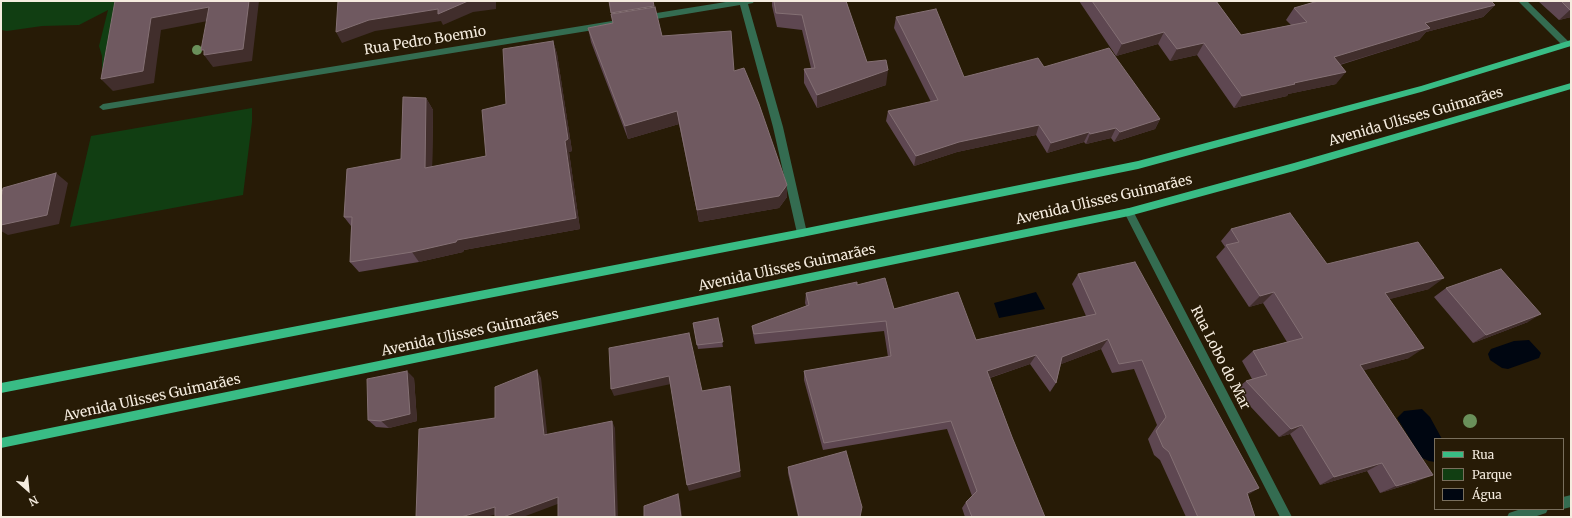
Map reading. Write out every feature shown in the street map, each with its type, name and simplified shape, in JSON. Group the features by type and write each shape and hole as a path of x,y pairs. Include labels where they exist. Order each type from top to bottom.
{"main road":[{"name":"Avenida Ulisses Guimarães","path":"1,388 802,233 1138,166 1421,89 1568,44"},
{"name":"Avenida Ulisses Guimarães","path":"1,443 1129,212 1294,167 1571,86"}],"street":[{"path":"634,20 746,1 778,127 802,233"},
{"path":"1522,1 1568,44"},
{"name":"Rua Pedro Boemio","path":"103,107 619,23"},
{"name":"Rua Lobo do Mar","path":"1129,212 1286,517"},
{"path":"1513,517 1538,510"}],"green space":[{"path":"1,1 125,1 102,76 102,56 99,46 108,10 79,25 42,26 7,31 1,30"},
{"path":"252,108 252,122 243,195 70,227 91,136"}],"water":[{"path":"1036,292 1045,309 999,318 994,303"},
{"path":"1529,340 1541,353 1539,358 1508,369 1502,368 1490,360 1488,354 1491,349 1514,341"},
{"path":"1422,409 1430,417 1441,438 1434,438 1434,462 1422,458 1397,418 1404,411"}],"building":[{"path":"115,1 249,1 243,49 204,55 204,50 201,50 209,7 151,18 143,71 101,79"},
{"path":"338,1 468,1 438,14 438,9 369,20 336,32"},
{"path":"609,1 653,1 654,6 611,13"},
{"path":"774,1 846,1 867,62 886,60 888,70 817,95 804,69 815,68 802,15 776,13"},
{"path":"1092,1 1216,1 1241,35 1307,22 1294,8 1318,1 1491,1 1495,5 1425,23 1430,28 1334,57 1346,72 1242,96 1204,43 1177,49 1164,32 1122,44"},
{"path":"1561,1 1571,1 1571,9 1570,10"},
{"path":"655,7 662,36 731,31 734,71 744,68 759,104 787,185 779,196 697,210 677,111 625,126 588,28 613,23 611,14"},
{"path":"936,9 964,77 1038,58 1044,67 1109,48 1160,119 1120,132 1116,128 1090,134 1089,132 1051,143 1039,125 959,142 916,156 888,111 938,100 896,17"},
{"path":"553,41 568,139 565,141 576,218 457,240 456,242 412,252 350,262 352,217 344,217 347,169 401,159 403,97 426,98 425,168 486,156 482,110 506,104 503,49"},
{"path":"56,173 47,215 1,225 1,198 3,188"},
{"path":"1290,213 1327,264 1418,242 1444,278 1385,293 1424,348 1360,365 1433,475 1396,486 1382,463 1334,477 1302,425 1291,429 1246,381 1267,375 1253,351 1303,338 1274,292 1260,296 1226,245 1239,242 1231,229"},
{"path":"1135,262 1259,488 1247,493 1255,517 1198,517 1169,452 1163,447 1156,431 1166,417 1142,360 1119,364 1108,339 1062,357 1056,383 1036,355 987,371 1045,517 972,517 966,502 977,491 951,421 824,443 804,371 891,356 886,321 754,334 752,326 809,305 806,293 857,282 857,285 885,278 894,309 958,292 976,340 1096,314 1078,274"},
{"path":"1501,269 1541,314 1486,335 1446,288"},
{"path":"718,318 723,342 697,345 693,323"},
{"path":"689,333 702,391 730,386 740,471 687,485 669,376 611,389 609,348"},
{"path":"537,370 544,435 612,421 615,517 558,517 558,497 503,517 495,517 495,507 461,517 416,517 419,429 495,418 495,387"},
{"path":"407,371 410,414 381,421 368,420 367,379"},
{"path":"846,451 862,507 860,517 799,517 788,467"},
{"path":"678,494 681,517 644,517 644,506"}]}
